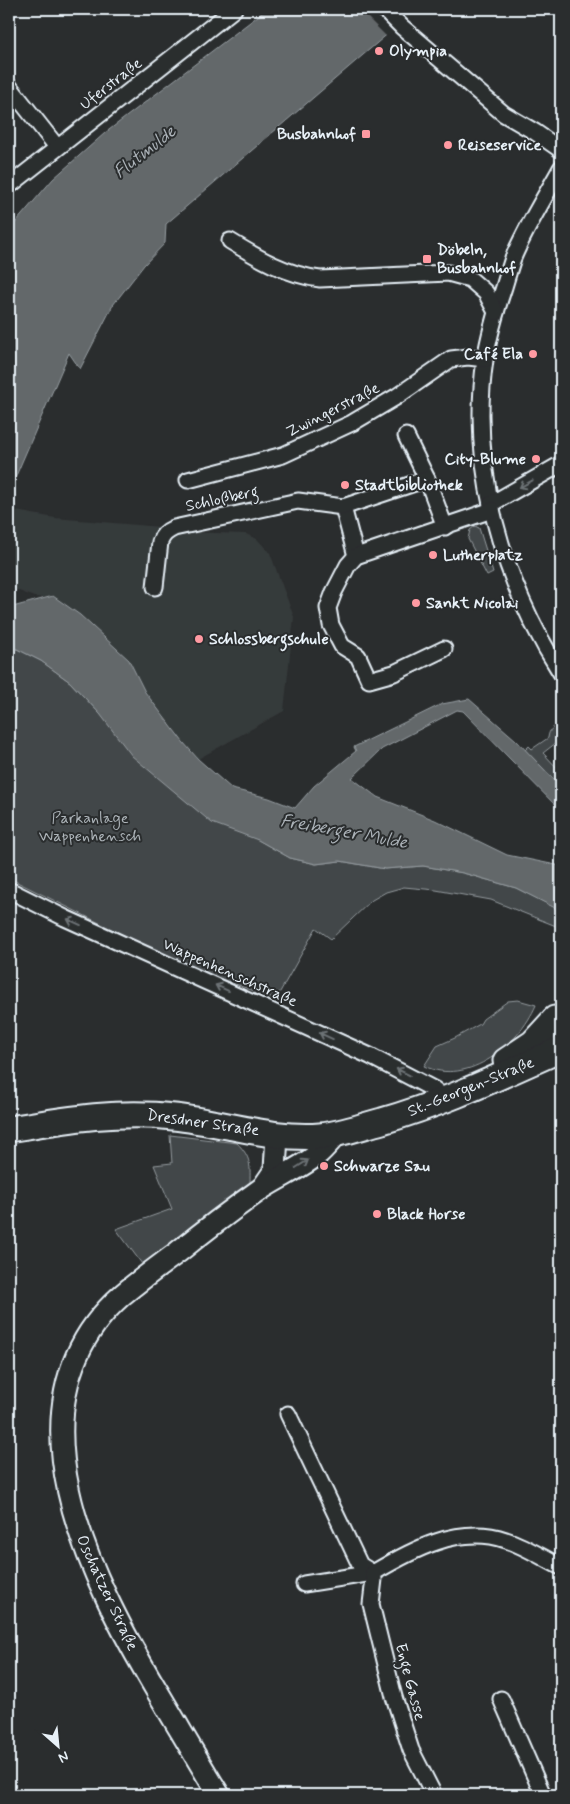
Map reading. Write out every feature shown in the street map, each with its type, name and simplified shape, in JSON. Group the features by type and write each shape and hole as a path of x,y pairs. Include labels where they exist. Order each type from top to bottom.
{"main road":[{"name":"St.-Georgen-Straße","path":"380,1121 408,1101 495,1067 515,1057 534,1043 559,1018"},
{"name":"St.-Georgen-Straße","path":"338,1133 412,1113 459,1095 561,1049"},
{"name":"Dresdner Straße","path":"9,1130 92,1116 141,1114 183,1118 277,1135 319,1136 338,1133"},
{"name":"Oschatzer Straße","path":"219,1795 126,1639 92,1570 68,1500 61,1461 60,1413 64,1388 81,1344 93,1325 122,1295 262,1188 318,1154 338,1133"},
{"name":"Oschatzer Straße","path":"262,1188 275,1170 277,1135"}],"street":[{"name":"Uferstraße","path":"9,186 234,9"},
{"path":"384,9 402,27 504,114 561,150"},
{"path":"9,86 58,147"},
{"path":"561,168 513,259 496,312 485,360 482,414 483,455 491,507 504,555 522,602 561,673"},
{"path":"230,241 260,259 303,277 320,279 448,273 470,279 486,294 496,312"},
{"name":"Zwingerstraße","path":"188,480 283,455 295,450 375,410 452,359 468,357 485,360"},
{"path":"406,436 427,479 445,527"},
{"path":"444,649 394,673 369,680 358,656 342,646 331,625 328,608 348,565 356,556 445,527 491,507 561,464"},
{"path":"356,556 343,507 427,479"},
{"name":"Schloßberg","path":"155,587 160,542 162,537 174,528 298,501 343,507"},
{"name":"Wappenhenschstraße","path":"9,890 65,918 378,1060 435,1090"},
{"path":"288,1414 360,1565 373,1573"},
{"path":"304,1584 373,1573 410,1552 432,1543 458,1536 485,1536 506,1540 561,1567"},
{"name":"Enge Gasse","path":"373,1573 371,1604 394,1697 411,1750 434,1795"},
{"path":"500,1699 543,1795"}],"shaded area":[{"name":"Schlossbergschule","path":"16,511 55,518 161,527 186,532 246,534 257,539 270,553 294,617 284,711 198,759 145,692 128,660 53,596 47,598 34,597 9,587 10,525"}],"green space":[{"path":"475,526 479,528 493,573 487,576 468,539 470,530"},
{"name":"Parkanlage Wappenhensch","path":"9,648 17,649 41,661 70,682 100,714 258,840 290,858 316,864 340,861 385,869 423,866 463,873 516,888 558,909 561,911 561,928 491,900 436,890 404,887 386,892 372,900 331,939 316,928 276,999 186,966 9,878"},
{"path":"561,723 561,739 543,753 561,772 561,787 525,750 529,746 532,749 548,738 549,732"},
{"path":"518,1000 536,1005 518,1034 490,1058 458,1071 441,1071 424,1066 437,1046 480,1024 483,1019 508,1001"},
{"path":"170,1135 237,1143 248,1158 250,1185 145,1268 116,1229 172,1209 154,1165 172,1163"}],"water":[{"name":"Flutmulde","path":"267,9 419,9 166,224 165,243 144,265 113,305 80,369 69,353 9,492 9,230 53,179 105,133"},
{"name":"Freiberger Mulde","path":"53,596 80,615 129,660 145,692 183,742 198,759 232,789 269,798 295,808 314,786 356,751 354,747 442,704 469,699 516,740 561,787 561,811 463,711 457,710 382,749 352,778 377,797 435,820 507,855 561,866 561,911 516,888 463,873 423,866 385,869 340,861 316,864 290,858 258,840 212,823 132,756 100,714 70,682 41,661 17,649 9,648 9,608"}],"pier":[{"path":"359,9 408,9 415,16 387,37"}],"place":[{"name":"Olympia","path":"379,51"},
{"name":"Busbahnhof","path":"366,134"},
{"name":"Reiseservice","path":"448,145"},
{"name":"Döbeln, Busbahnhof","path":"427,259"},
{"name":"Café Ela","path":"533,354"},
{"name":"City-Blume","path":"536,459"},
{"name":"Stadtbibliothek","path":"345,485"},
{"name":"Lutherplatz","path":"433,555"},
{"name":"Sankt Nicolai","path":"416,603"},
{"name":"Schlossbergschule","path":"199,639"},
{"name":"Schwarze Sau","path":"324,1166"},
{"name":"Black Horse","path":"377,1214"}]}
